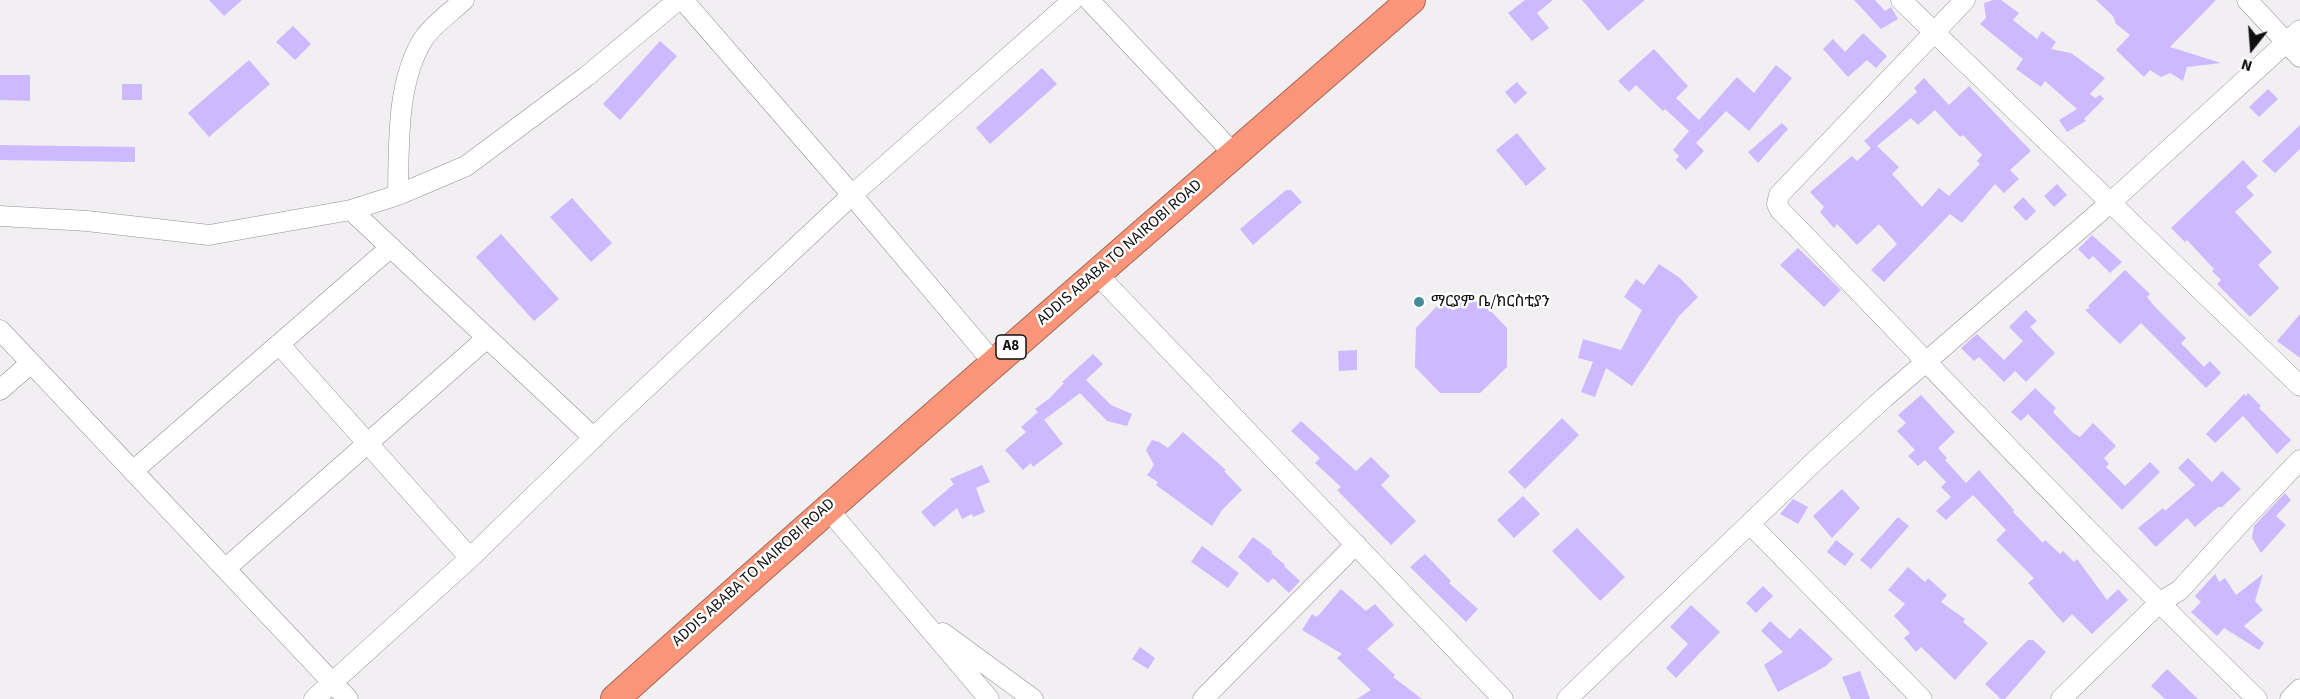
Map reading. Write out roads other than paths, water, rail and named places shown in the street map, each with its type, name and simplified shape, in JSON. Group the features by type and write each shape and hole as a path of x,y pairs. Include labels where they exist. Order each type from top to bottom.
{"highway":[{"name":"ADDIS ABABA TO NAIROBI ROAD","path":"615,699 826,508 993,362 1098,275 1411,0"}],"street":[{"path":"398,195 399,123 410,68 424,38 464,0"},
{"path":"0,216 87,221 209,235 351,210 398,195 466,166 587,76 678,0"},
{"path":"683,0 993,362"},
{"path":"314,699 470,558 852,195 1073,0"},
{"path":"1089,0 1234,154"},
{"path":"1901,0 2300,386"},
{"path":"1965,0 1779,195 1777,204 1780,210 2158,603 2257,699"},
{"path":"1567,699 1816,460 1926,360 2110,203 2190,128 2296,43 2247,0"},
{"path":"351,210 594,438"},
{"path":"133,471 391,248"},
{"path":"1098,275 1503,699"},
{"path":"0,330 348,699"},
{"path":"225,568 487,338"},
{"path":"279,344 470,558"},
{"path":"0,390 31,363"},
{"path":"2061,699 2158,603 2172,596 2193,577 2243,519 2300,460"},
{"path":"826,508 989,699"},
{"path":"1750,524 1922,699"},
{"path":"1203,699 1356,544"},
{"path":"917,614 1033,699"},
{"path":"2290,699 2300,689"}],"place":[{"name":"ማርያም ቤ/ክርስቲያን","path":"1419,302"}]}
